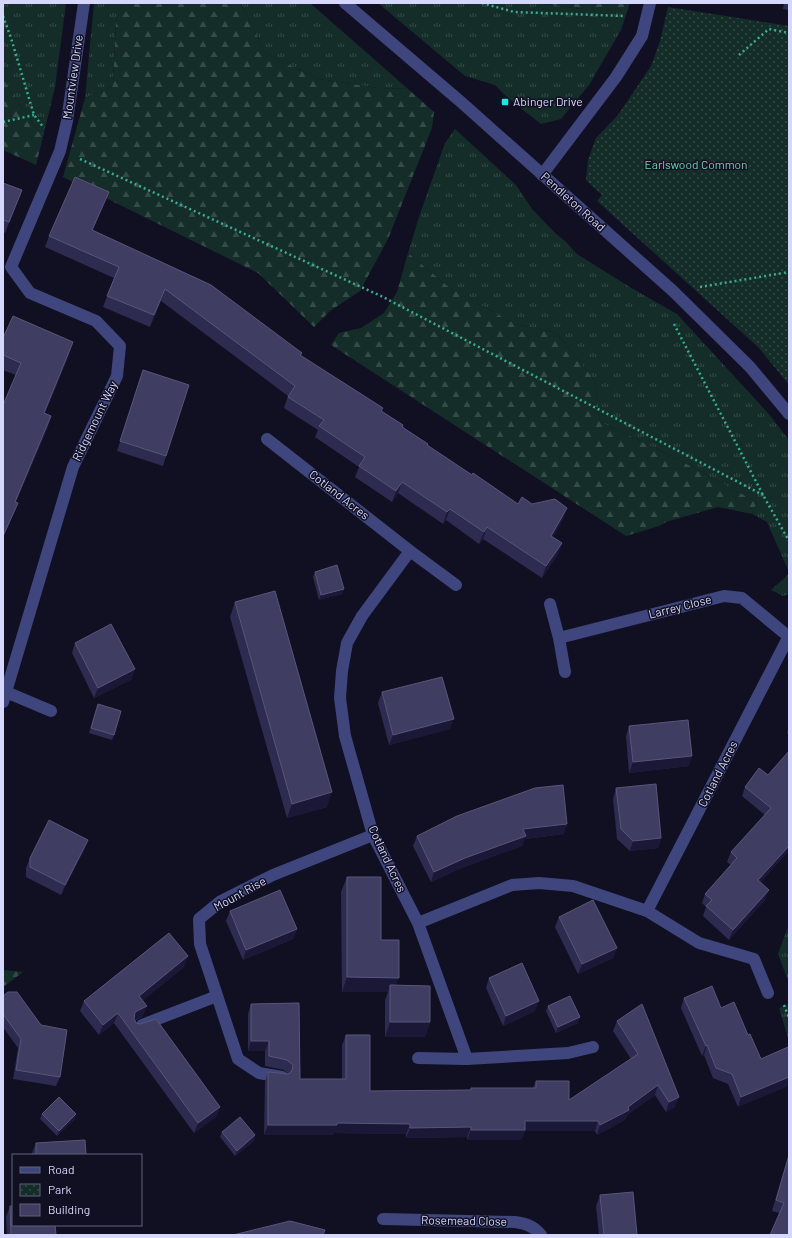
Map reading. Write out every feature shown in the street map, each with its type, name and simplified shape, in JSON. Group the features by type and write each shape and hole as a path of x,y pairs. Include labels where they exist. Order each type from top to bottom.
{"street":[{"name":"Mountview Drive","path":"60,150 67,121 84,3"},
{"name":"Pendleton Road","path":"345,3 461,102 678,297 750,367 789,414"},
{"path":"542,174 616,77 642,36 650,3"},
{"name":"Ridgemount Way","path":"4,697 73,467 117,376 120,346 96,321 30,292 11,267 60,150"},
{"name":"Cotland Acres","path":"267,439 410,551 456,585"},
{"name":"Cotland Acres","path":"410,551 362,616 347,643 342,671 340,698 344,736 373,835 418,922 467,1059"},
{"name":"Larrey Close","path":"559,638 724,596 742,598 789,637"},
{"path":"550,604 559,638 565,672"},
{"name":"Cotland Acres","path":"647,911 789,637"},
{"path":"4,697 51,711"},
{"name":"Mount Rise","path":"282,1077 259,1073 238,1059 200,944 199,919 221,901 273,875 373,835"},
{"path":"418,922 512,885 540,883 572,886 647,911 699,943 754,958 768,993"},
{"path":"137,1027 217,996"},
{"path":"418,1058 467,1059 568,1053 593,1047"},
{"name":"Rosemead Close","path":"383,1219 515,1222 524,1223 532,1227 541,1235"}],"path":[{"path":"482,3 514,12 647,17"},
{"path":"3,16 34,115 60,150 381,296 763,495 789,541"},
{"path":"739,55 769,29 789,33"},
{"path":"3,122 34,115"}],"green space":[{"path":"3,3 66,3 55,87 43,137 3,79"},
{"path":"94,3 122,3 116,21 113,86 85,98"},
{"path":"122,3 241,3 265,53 319,79 378,88 408,89 434,112 432,128 388,239 360,291 330,311 314,327 258,273 63,177 85,98 113,86 116,21"},
{"path":"241,3 310,3 408,89 378,88 319,79 265,53"},
{"path":"378,3 536,3 582,9 628,9 621,30 589,85 561,119 541,124 508,98 495,85 465,76"},
{"path":"536,3 630,3 628,9 582,9"},
{"name":"Earlswood Common","path":"668,7 789,26 789,385 759,348 597,201 602,195 586,180 588,160 596,138 618,115 651,66 660,41"},
{"path":"3,79 43,137 36,165 3,150"},
{"path":"455,129 516,185 532,209 577,254 633,289 677,314 768,413 789,440 789,572 767,522 752,514 757,502 672,456 600,422 595,381 557,333 515,324 450,288 408,253 445,143"},
{"path":"408,253 450,288 515,324 557,333 595,381 600,422 672,456 757,502 752,514 718,507 666,522 659,526 626,536 331,345 339,333 361,328 384,313 397,292"},
{"path":"789,574 789,594 783,596 771,590"},
{"path":"789,924 789,983 778,954"},
{"path":"3,970 23,972 3,987"},
{"path":"789,1004 789,1041 779,1008"}],"building":[{"path":"75,177 109,192 92,230 211,285 302,353 300,355 383,408 381,411 403,425 402,427 428,444 427,445 472,475 473,473 518,504 522,497 532,504 555,499 567,508 551,536 562,543 546,566 487,527 484,532 450,509 447,512 402,482 396,491 359,466 365,457 319,426 324,420 288,397 295,386 165,289 154,315 107,296 119,267 49,236"},
{"path":"3,183 22,190 9,222 3,220"},
{"path":"13,316 73,342 44,413 51,416 15,502 18,503 3,536 3,405 21,363 3,355 3,338"},
{"path":"143,370 189,385 166,456 120,441"},
{"path":"337,565 344,589 321,595 315,572"},
{"path":"275,591 332,792 292,804 235,602"},
{"path":"111,624 135,669 98,688 75,643"},
{"path":"442,677 454,719 393,735 382,692"},
{"path":"98,704 121,711 114,735 91,728"},
{"path":"688,720 692,756 633,762 629,726"},
{"path":"789,751 789,846 758,880 769,890 733,930 706,906 712,900 705,894 737,858 731,852 771,808 745,787 759,768 768,775"},
{"path":"656,784 661,838 633,841 621,829 616,788"},
{"path":"563,785 567,824 523,829 526,836 465,858 434,872 417,836 457,816 535,788"},
{"path":"49,820 88,840 65,885 30,867 30,858"},
{"path":"347,877 381,877 381,940 399,940 399,978 347,977"},
{"path":"280,890 297,929 246,950 230,911"},
{"path":"593,900 617,948 582,964 559,917"},
{"path":"169,933 188,956 139,996 147,1006 135,1012 134,1019 136,1023 140,1024 156,1019 220,1107 198,1123 118,1013 103,1025 84,1001"},
{"path":"522,963 539,1001 506,1016 489,978"},
{"path":"390,985 430,986 430,1022 390,1022"},
{"path":"712,986 721,1008 734,1002 748,1035 750,1034 761,1059 788,1047 789,1077 741,1097 732,1074 716,1068 707,1045 706,1046 684,998"},
{"path":"8,992 17,992 41,1025 67,1030 60,1077 16,1070 21,1039 3,1014 3,996"},
{"path":"570,996 580,1017 558,1027 548,1006"},
{"path":"299,1003 300,1079 346,1079 346,1035 370,1035 370,1091 536,1088 536,1081 569,1081 569,1100 638,1054 617,1021 642,1004 679,1097 669,1102 658,1085 628,1107 629,1110 600,1125 598,1121 525,1121 525,1130 471,1130 471,1127 410,1128 410,1124 337,1123 337,1125 268,1125 268,1072 288,1074 292,1071 293,1065 287,1060 269,1056 269,1041 251,1041 251,1004"},
{"path":"59,1097 76,1114 59,1131 42,1114"},
{"path":"240,1117 255,1135 237,1151 222,1132"},
{"path":"85,1140 86,1154 36,1154 36,1143"},
{"path":"789,1155 789,1235 770,1235 784,1203 776,1200"},
{"path":"633,1192 637,1235 604,1235 600,1195"},
{"path":"10,1206 12,1206 12,1226 55,1226 56,1235 11,1235"},
{"path":"290,1221 325,1230 323,1235 233,1235"}],"place":[{"name":"Abinger Drive","path":"505,102"}]}
